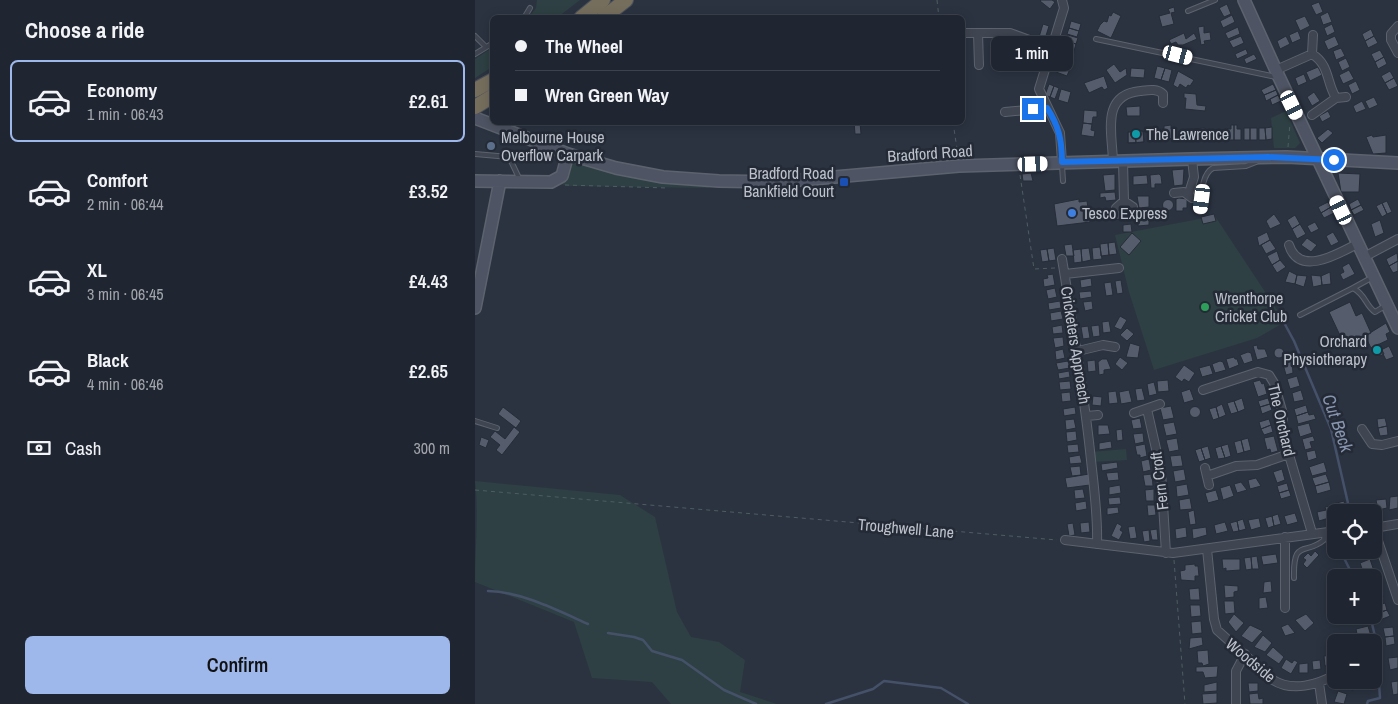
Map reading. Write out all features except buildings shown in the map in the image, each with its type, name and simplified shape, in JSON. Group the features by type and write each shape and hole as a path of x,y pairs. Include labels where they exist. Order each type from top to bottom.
{"highway":[{"path":"585,15 603,0"},
{"path":"607,15 626,0"},
{"path":"475,90 490,82"},
{"path":"475,107 490,98"}],"street":[{"path":"1062,0 1064,8 1039,88 1047,108 1056,121 1062,140 1062,162"},
{"path":"1245,0 1277,74 1398,328"},
{"path":"1398,26 1391,34 1391,40 1398,53"},
{"path":"978,32 979,65"},
{"path":"965,33 1010,33 1051,48"},
{"path":"1312,54 1313,35"},
{"path":"1277,74 1312,54"},
{"path":"1312,54 1323,63 1328,76 1329,86 1336,98"},
{"path":"1133,208 1124,201 1112,112 1117,100 1129,92 1155,90 1163,94 1163,103"},
{"path":"1311,115 1336,98 1346,97"},
{"path":"1005,112 1047,108"},
{"name":"Bradford Road","path":"493,125 569,154 616,168 663,177 719,181 778,182 959,166 1192,158 1268,157 1398,163"},
{"path":"475,182 551,182 562,176 569,154"},
{"path":"1174,192 1191,196 1192,158"},
{"path":"475,308 500,181"},
{"path":"1116,208 1124,201"},
{"path":"1363,258 1398,239"},
{"path":"1289,244 1298,257 1306,261 1318,262 1357,244"},
{"name":"Cricketers Approach","path":"1062,259 1079,350 1098,524 1097,544"},
{"name":"Cricketers Approach","path":"1064,271 1119,268"},
{"path":"1079,350 1104,342 1115,347"},
{"name":"The Orchard","path":"1203,390 1253,373 1262,372 1269,375 1275,383 1283,410 1282,431 1312,533"},
{"path":"1134,413 1160,404"},
{"name":"Fern Croft","path":"1147,409 1161,471 1169,553"},
{"name":"Cricketers Approach","path":"1087,416 1098,414"},
{"path":"1363,429 1372,444 1382,445 1398,441"},
{"path":"1209,485 1206,472 1236,466 1257,465 1289,454"},
{"path":"1382,527 1398,524"},
{"path":"1065,540 1169,553 1325,532"},
{"path":"1285,537 1285,608"},
{"name":"Woodside","path":"1207,549 1215,624 1221,635 1278,684 1301,686 1319,683 1327,679"},
{"path":"1382,553 1398,600"},
{"path":"1236,704 1235,671 1245,654"},
{"path":"1319,683 1322,704"}],"lane":[{"path":"1188,11 1215,0"},
{"path":"525,15 530,8"},
{"path":"475,36 486,47"},
{"path":"1096,39 1277,74"},
{"path":"475,54 490,45"},
{"path":"475,154 505,155 512,160 521,182"},
{"path":"1201,212 1205,178 1208,171 1213,168 1246,166 1268,157"},
{"path":"1062,162 1063,181"},
{"path":"1300,315 1373,277"},
{"path":"1353,288 1362,293 1370,308 1375,312 1387,305"},
{"path":"475,420 497,428"},
{"path":"1294,578 1296,555 1303,548 1320,544 1324,540 1325,532"}],"path":[{"path":"937,0 939,15"},
{"path":"1287,158 1290,123"},
{"path":"953,125 959,166"},
{"path":"1018,164 1034,269 1064,271"},
{"path":"551,182 569,186 668,188"},
{"name":"Troughwell Lane","path":"475,490 1065,540"},
{"path":"1169,553 1185,704"}],"shaded area":[{"path":"537,0 580,0 561,15 531,15 536,8"},
{"path":"490,49 490,68 475,78 475,59"},
{"path":"1286,111 1300,143 1295,148 1274,148 1271,118"},
{"path":"568,154 589,161 719,181 708,188 569,186 551,182 558,180"},
{"name":"Wrenthorpe Cricket Club","path":"1215,216 1285,322 1257,338 1154,370 1129,292 1115,235"},
{"path":"1126,449 1127,460 1091,462 1090,452"},
{"path":"475,481 620,495 655,517 677,612 691,637 719,642 745,660 740,692 777,704 671,704 652,682 592,678 574,622 475,582 477,519"}],"waterway":[{"name":"Cut Beck","path":"1281,317 1294,341 1331,429 1348,504"},
{"name":"Cut Beck","path":"1344,559 1350,569"},
{"path":"488,591 526,598 588,624"},
{"name":"Cut Beck","path":"1367,704 1368,701 1380,698 1378,668 1375,661 1377,645 1372,624"},
{"path":"608,633 643,640 652,651 682,660 724,690 756,704"},
{"path":"826,704 873,689 884,681 941,688 968,704"}],"place":[{"name":"The Lawrence","path":"1136,134"},
{"name":"Melbourne House Overflow Carpark","path":"491,146"},
{"name":"Bradford Road Bankfield Court","path":"844,182"},
{"name":"Tesco Express","path":"1072,213"},
{"name":"Wrenthorpe Cricket Club","path":"1205,307"},
{"name":"Orchard Physiotherapy","path":"1377,350"}],"route":[{"path":"1033,109 1047,108 1056,121 1062,140 1062,162 1268,157 1334,160"}]}
